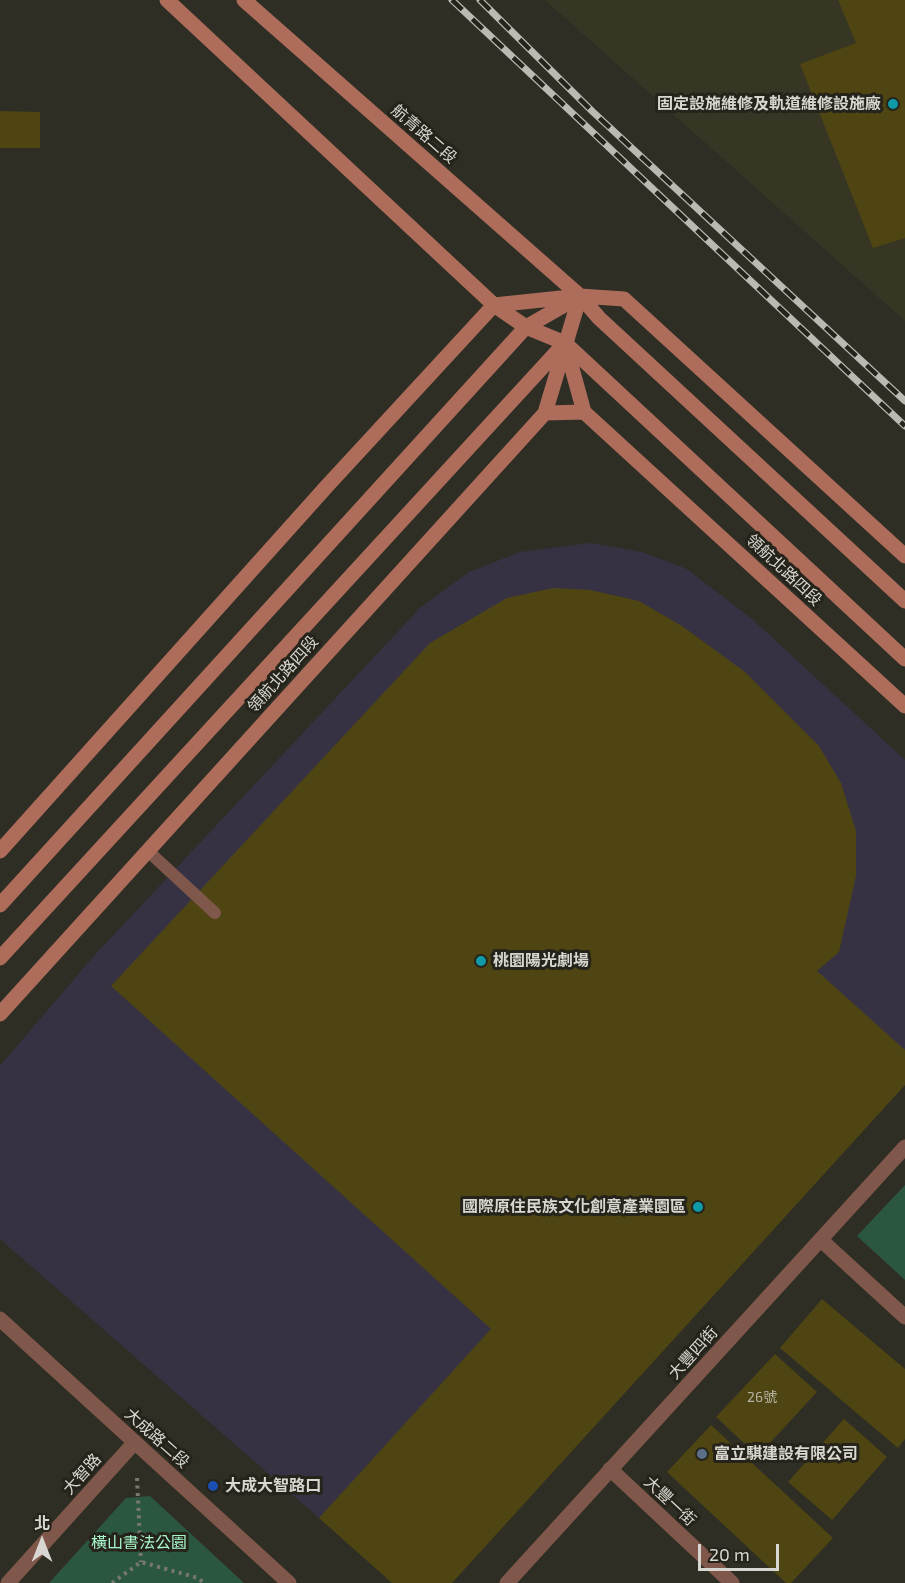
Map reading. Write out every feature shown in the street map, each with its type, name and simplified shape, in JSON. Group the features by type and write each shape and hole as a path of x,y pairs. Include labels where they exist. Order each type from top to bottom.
{"street":[{"path":"168,0 494,305"},
{"name":"航青路二段","path":"244,0 580,296"},
{"path":"0,905 526,327 580,296"},
{"path":"580,296 606,326 905,601"},
{"path":"0,851 327,486 494,305 580,296 624,299 905,556"},
{"name":"領航北路四段","path":"0,1014 399,570 545,413 580,296"},
{"name":"領航北路四段","path":"494,305 526,327 565,343 905,659"},
{"path":"545,413 584,412 565,343"},
{"name":"領航北路四段","path":"0,958 565,343"},
{"name":"領航北路四段","path":"584,412 905,706"},
{"name":"大豐四街","path":"507,1583 905,1147"},
{"path":"821,1240 905,1317"},
{"name":"大成路二段","path":"0,1319 289,1583"},
{"name":"大智路","path":"8,1583 135,1442"},
{"name":"大豐一街","path":"610,1469 732,1583"}],"lane":[{"path":"148,851 215,913"}],"path":[{"path":"137,1478 141,1562"},
{"path":"112,1583 141,1562"},
{"path":"141,1562 198,1578 204,1583"}],"shaded area":[{"path":"545,0 905,0 905,321"},
{"path":"590,543 642,552 687,569 751,618 905,760 905,1085 319,1518 0,1239 0,1066 92,958 420,608 469,572 520,552"}],"green space":[{"path":"905,1185 905,1280 857,1236"},
{"name":"橫山書法公園","path":"150,1496 244,1583 49,1583 126,1498"}],"building":[{"path":"838,0 905,0 905,238 873,248 800,64 856,43"},
{"path":"0,111 40,112 40,148 0,148"},
{"name":"桃園陽光劇場","path":"553,588 590,590 639,601 682,626 745,672 819,746 841,783 856,831 856,876 839,952 817,971 905,1050 905,1085 452,1583 392,1583 319,1518 491,1329 111,986 430,643 507,598"},
{"path":"822,1299 905,1369 905,1439 898,1448 780,1348"},
{"path":"775,1354 817,1392 758,1456 716,1417"},
{"path":"844,1419 887,1457 832,1520 788,1482"},
{"path":"711,1425 833,1538 791,1583 786,1583 667,1472"}],"railway":[{"path":"452,0 905,426"},
{"path":"480,0 593,112 905,401"}],"place":[{"name":"固定設施維修及軌道維修設施廠","path":"893,104"},
{"name":"桃園陽光劇場","path":"481,961"},
{"name":"國際原住民族文化創意產業園區","path":"698,1207"},
{"name":"富立騏建設有限公司","path":"702,1454"},
{"name":"大成大智路口","path":"213,1486"}]}
